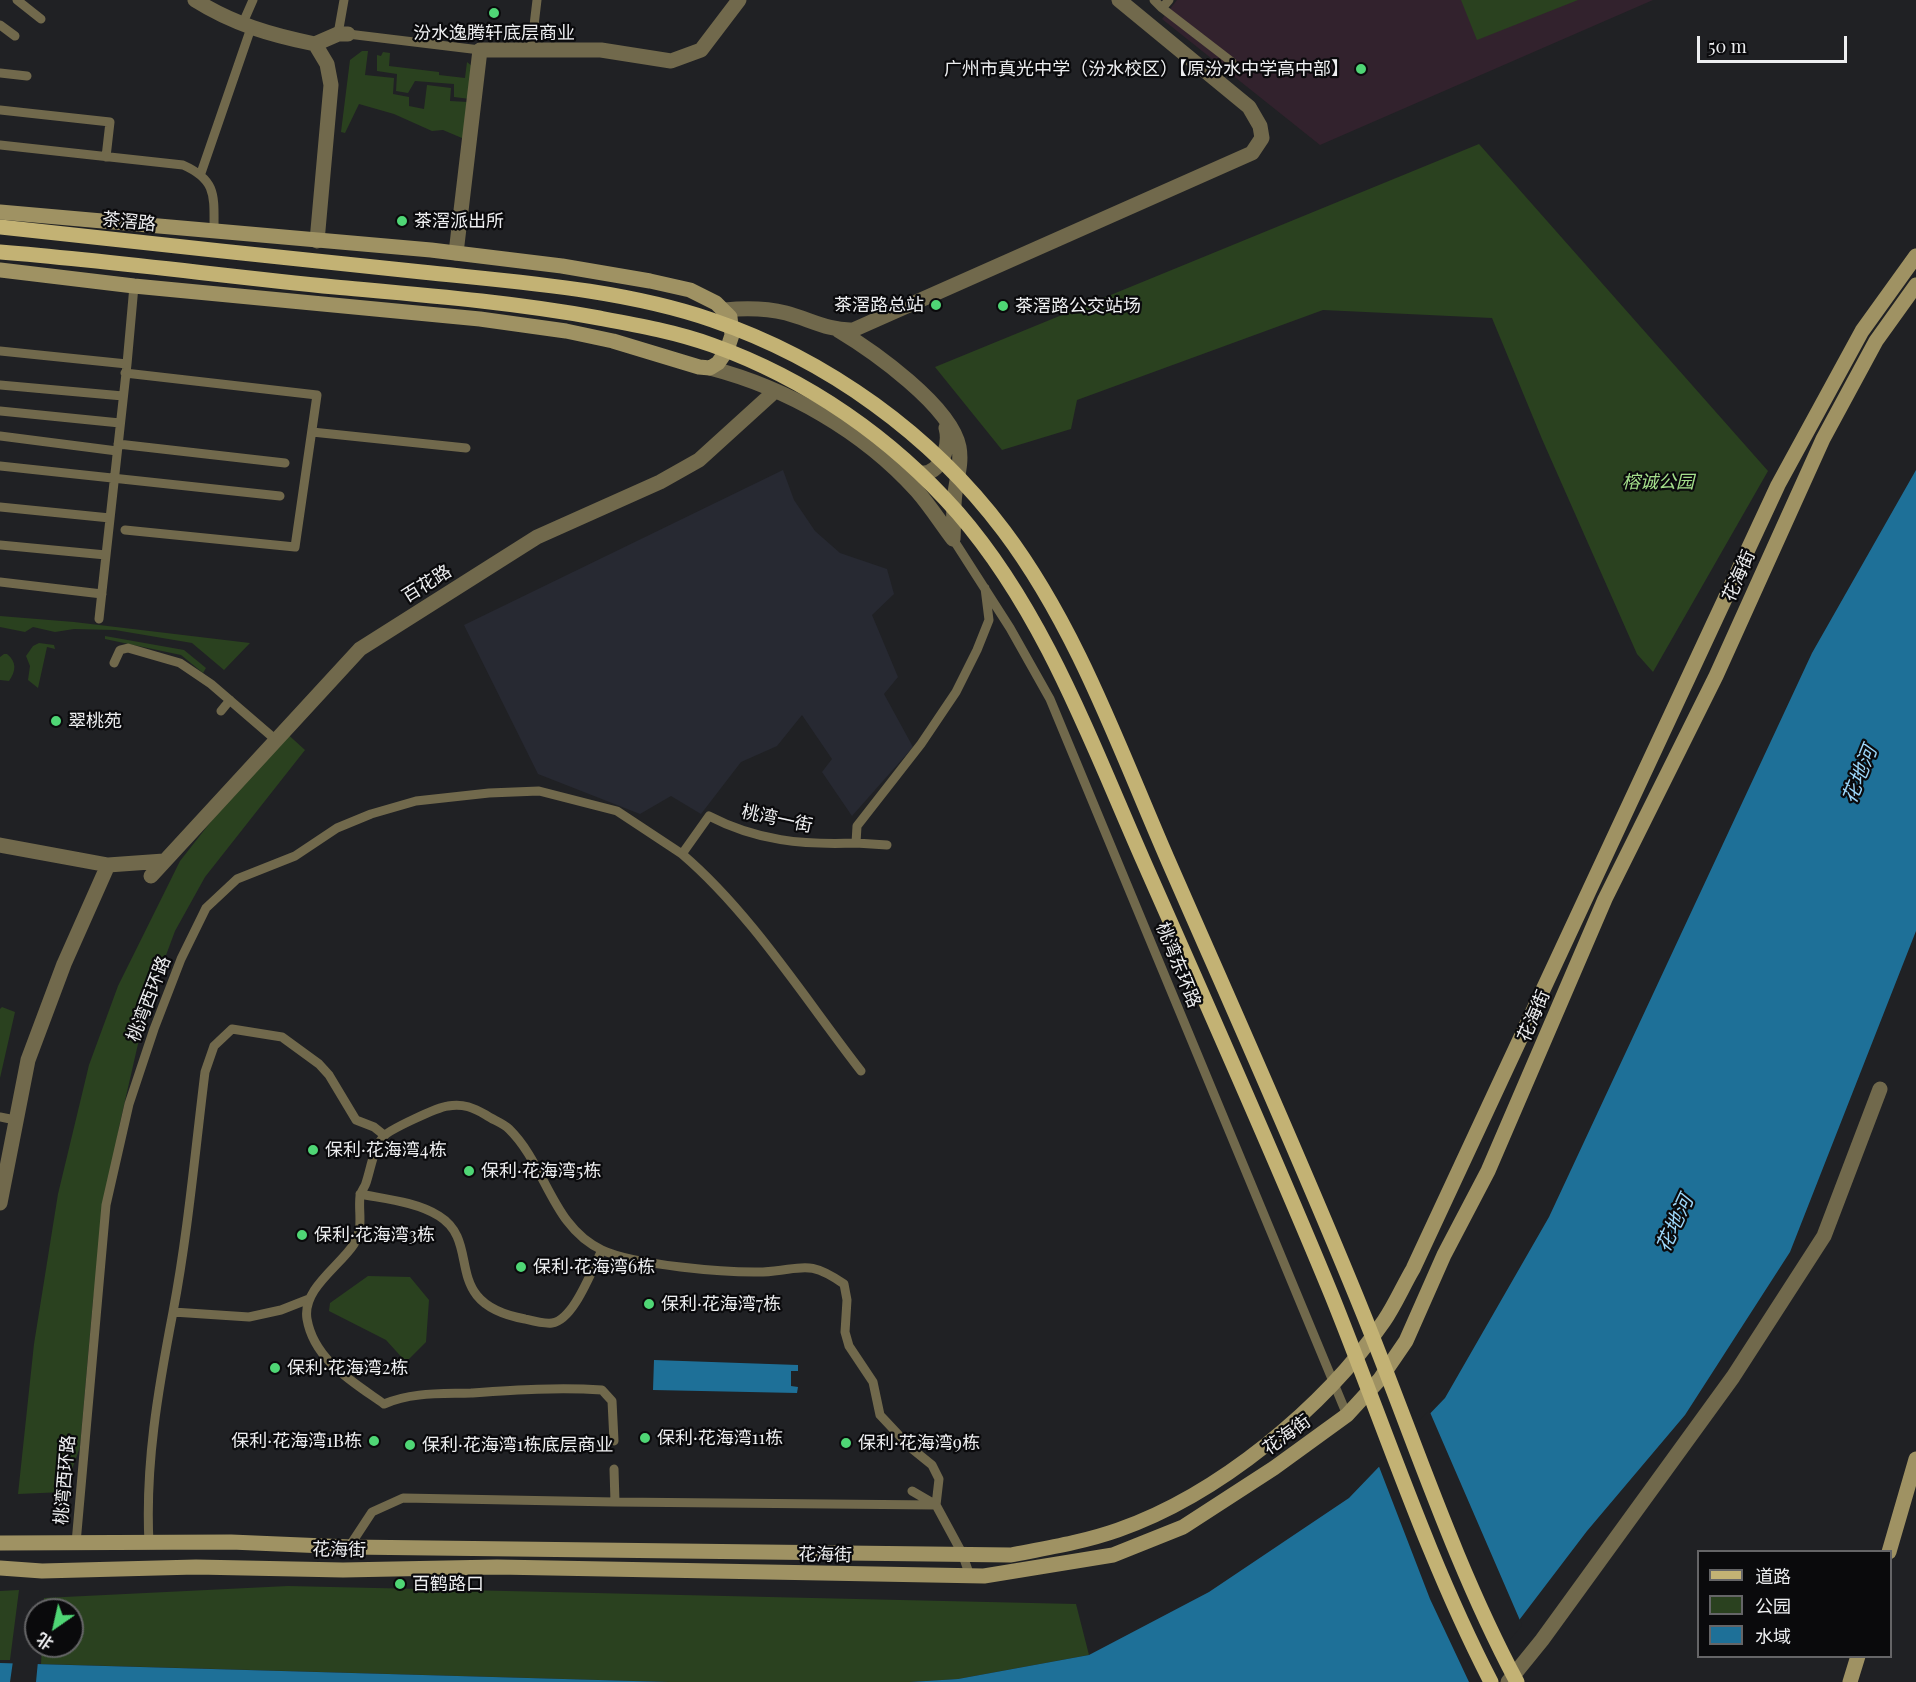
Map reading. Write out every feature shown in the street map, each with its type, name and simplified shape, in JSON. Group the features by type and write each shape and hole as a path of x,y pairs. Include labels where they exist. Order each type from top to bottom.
{"main road":[{"name":"茶滘路","path":"0,227 552,288 666,307 710,319 795,355 835,378 930,449 968,488 1004,532 1035,576 1061,622 1100,704 1293,1145 1415,1442 1472,1591 1517,1682"},
{"path":"0,252 480,300 651,328 710,344 762,365 844,412 888,444 961,517 1019,599 1046,648 1092,745 1274,1160 1334,1302 1448,1590 1491,1682"}],"street":[{"path":"195,0 246,27 315,44 343,34"},
{"path":"456,253 480,50 601,50 671,60 701,50 739,0"},
{"path":"838,330 853,330 891,315 1252,153 1262,138 1260,126 1249,107 1119,0"},
{"path":"315,44 327,64 331,85 317,241"},
{"path":"0,212 456,253 562,266 650,281 690,290 725,310 730,317 732,335 718,363 710,368"},
{"name":"花海街","path":"0,1543 231,1542 349,1547 1011,1555 1056,1547 1118,1530 1176,1506 1257,1454 1333,1382 1385,1320 1413,1269 1778,485 1862,331 1916,256"},
{"path":"0,270 134,286 480,319 566,331 747,377 818,411 910,473 929,472 938,464 947,448 948,435 944,418"},
{"name":"花海街","path":"0,1568 42,1570 196,1567 343,1570 497,1567 970,1576 1031,1570 1113,1555 1182,1527 1274,1468 1347,1415 1380,1380 1406,1341 1443,1256 1488,1171 1605,899 1716,676 1823,439 1876,341 1916,285"},
{"path":"725,310 757,308 787,313 838,330 867,347 896,371 944,418 952,428 960,461 955,494 953,539"},
{"name":"百花路","path":"151,876 360,649 537,537 660,482 699,460 775,391"},
{"path":"878,453 917,491 953,539"},
{"path":"0,845 108,865 164,861"},
{"path":"0,1203 7,1119 64,964 108,865"},
{"path":"1508,1682 1542,1640 1733,1377 1824,1236 1880,1089"},
{"path":"1889,1550 1916,1459"},
{"path":"1850,1682 1857,1658"}],"lane":[{"path":"17,0 41,19"},
{"path":"201,173 253,0"},
{"path":"344,0 343,34 480,50"},
{"path":"531,51 537,0"},
{"path":"1154,0 1166,4 1232,62"},
{"path":"0,25 15,36"},
{"path":"0,73 27,76"},
{"path":"0,110 110,122 106,157"},
{"path":"0,145 183,165 201,173 209,184 214,204 214,230"},
{"path":"99,619 134,286"},
{"path":"0,351 317,395 295,547 125,530"},
{"path":"0,385 123,396"},
{"path":"0,411 120,423"},
{"path":"312,432 466,447"},
{"path":"0,436 285,462"},
{"path":"0,466 280,496"},
{"path":"0,507 110,518"},
{"name":"桃湾东环路","path":"953,539 985,588 1054,710 1347,1415"},
{"path":"0,545 106,555"},
{"path":"0,582 102,594"},
{"path":"856,843 857,826 921,744 965,675 988,620 985,588"},
{"path":"114,663 120,650 128,648 180,663 230,700 276,740"},
{"path":"221,711 230,700"},
{"name":"桃湾西环路","path":"76,1543 106,1205 129,1104 147,1050 181,959 206,908 237,879 294,856 338,828 371,814 416,801 489,793 539,791 617,811 682,854"},
{"name":"桃湾一街","path":"682,854 709,816 738,831 812,845 856,843 887,845"},
{"path":"682,854 706,874 736,908 861,1071"},
{"path":"149,1543 147,1496 150,1456 163,1357 173,1312 205,1072 214,1046 232,1029 282,1037 319,1064 329,1075 356,1120 374,1126 384,1135"},
{"path":"173,1312 249,1317 281,1310 309,1299 354,1244 362,1218 360,1194 365,1186 371,1161 384,1135 447,1106 470,1106 508,1128 533,1161 550,1196 569,1224 585,1239 602,1250 643,1261 679,1266 763,1272 815,1267 844,1284 847,1300 845,1332 849,1346 873,1382 880,1415 911,1448 932,1465 939,1479 936,1505"},
{"path":"360,1194 410,1204 440,1216 459,1238 465,1271 474,1294 489,1306 509,1316 552,1323 566,1317 602,1250"},
{"path":"309,1299 307,1318 316,1341 333,1367 384,1404 400,1397 430,1394 563,1387 602,1390 612,1401 614,1441"},
{"path":"614,1469 615,1502"},
{"path":"912,1491 936,1505 962,1553 970,1576"},
{"path":"349,1547 372,1512 403,1498 936,1505"}],"shaded area":[{"name":"广州市真光中学（汾水校区）【原汾水中学高中部】","path":"1177,0 1653,0 1320,145 1162,19"},
{"path":"783,470 794,500 815,531 840,553 887,569 894,594 872,615 898,677 884,694 913,747 852,816 822,772 832,759 802,715 777,746 741,762 701,814 671,796 640,814 538,774 464,625"}],"green space":[{"path":"1461,0 1578,0 1477,40"},
{"path":"362,51 368,51 365,75 394,78 393,94 409,97 409,106 424,109 427,85 451,88 450,101 468,102 469,141 443,130 432,131 394,114 359,104 345,133 341,132 350,60"},
{"path":"383,52 390,53 389,66 439,72 439,75 465,78 467,62 473,67 470,99 454,97 454,84 415,81 408,93 396,91 397,74 377,71 377,55 381,56"},
{"name":"榕诚公园","path":"1479,144 1768,471 1653,672 1637,654 1542,439 1492,318 1323,310 1077,400 1071,429 1002,450 935,367"},
{"path":"0,616 74,622 250,643 224,670 192,643 115,630 74,629 55,632 33,627 25,632 0,627"},
{"path":"105,636 184,650 206,668 203,673 181,655 105,639"},
{"path":"39,643 54,645 55,649 47,647 38,688 28,680 30,666 26,656 33,646"},
{"path":"7,654 14,663 13,674 9,681 0,680 0,657"},
{"path":"283,730 305,750 205,877 175,931 146,1009 119,1127 93,1300 80,1447 64,1492 18,1494 34,1344 58,1194 89,1065 118,986 180,861"},
{"path":"2,1007 15,1012 0,1078 0,1009"},
{"path":"368,1276 410,1277 429,1300 426,1342 406,1362 386,1340 329,1311 330,1303"},
{"path":"288,1586 1076,1604 1089,1655 958,1679 910,1682 669,1682 41,1664 41,1658 84,1658 84,1598 44,1598"},
{"path":"19,1590 10,1660 0,1660 0,1591"}],"water":[{"name":"花地河","path":"1916,470 1916,931 1790,1252 1685,1415 1587,1531 1472,1682 910,1682 958,1679 1089,1655 1209,1592 1349,1498 1445,1398 1549,1217 1812,653"},
{"path":"654,1360 798,1365 798,1371 791,1371 791,1386 798,1387 797,1393 653,1390"},
{"path":"0,1663 669,1682 0,1682"}],"pier":[{"path":"1429,1410 1522,1625 1476,1682 1469,1682 1430,1599 1378,1464"},
{"path":"13,1661 38,1661 36,1682 10,1682"}],"place":[{"name":"汾水逸腾轩底层商业","path":"494,13"},
{"name":"广州市真光中学（汾水校区）【原汾水中学高中部】","path":"1361,69"},
{"name":"茶滘派出所","path":"402,221"},
{"name":"茶滘路总站","path":"936,305"},
{"name":"茶滘路公交站场","path":"1003,306"},
{"name":"翠桃苑","path":"56,721"},
{"name":"保利·花海湾4栋","path":"313,1150"},
{"name":"保利·花海湾5栋","path":"469,1171"},
{"name":"保利·花海湾3栋","path":"302,1235"},
{"name":"保利·花海湾6栋","path":"521,1267"},
{"name":"保利·花海湾7栋","path":"649,1304"},
{"name":"保利·花海湾2栋","path":"275,1368"},
{"name":"保利·花海湾11栋","path":"645,1438"},
{"name":"保利·花海湾1B栋","path":"374,1441"},
{"name":"保利·花海湾9栋","path":"846,1443"},
{"name":"保利·花海湾1栋底层商业","path":"410,1445"},
{"name":"百鹤路口","path":"400,1584"}]}
